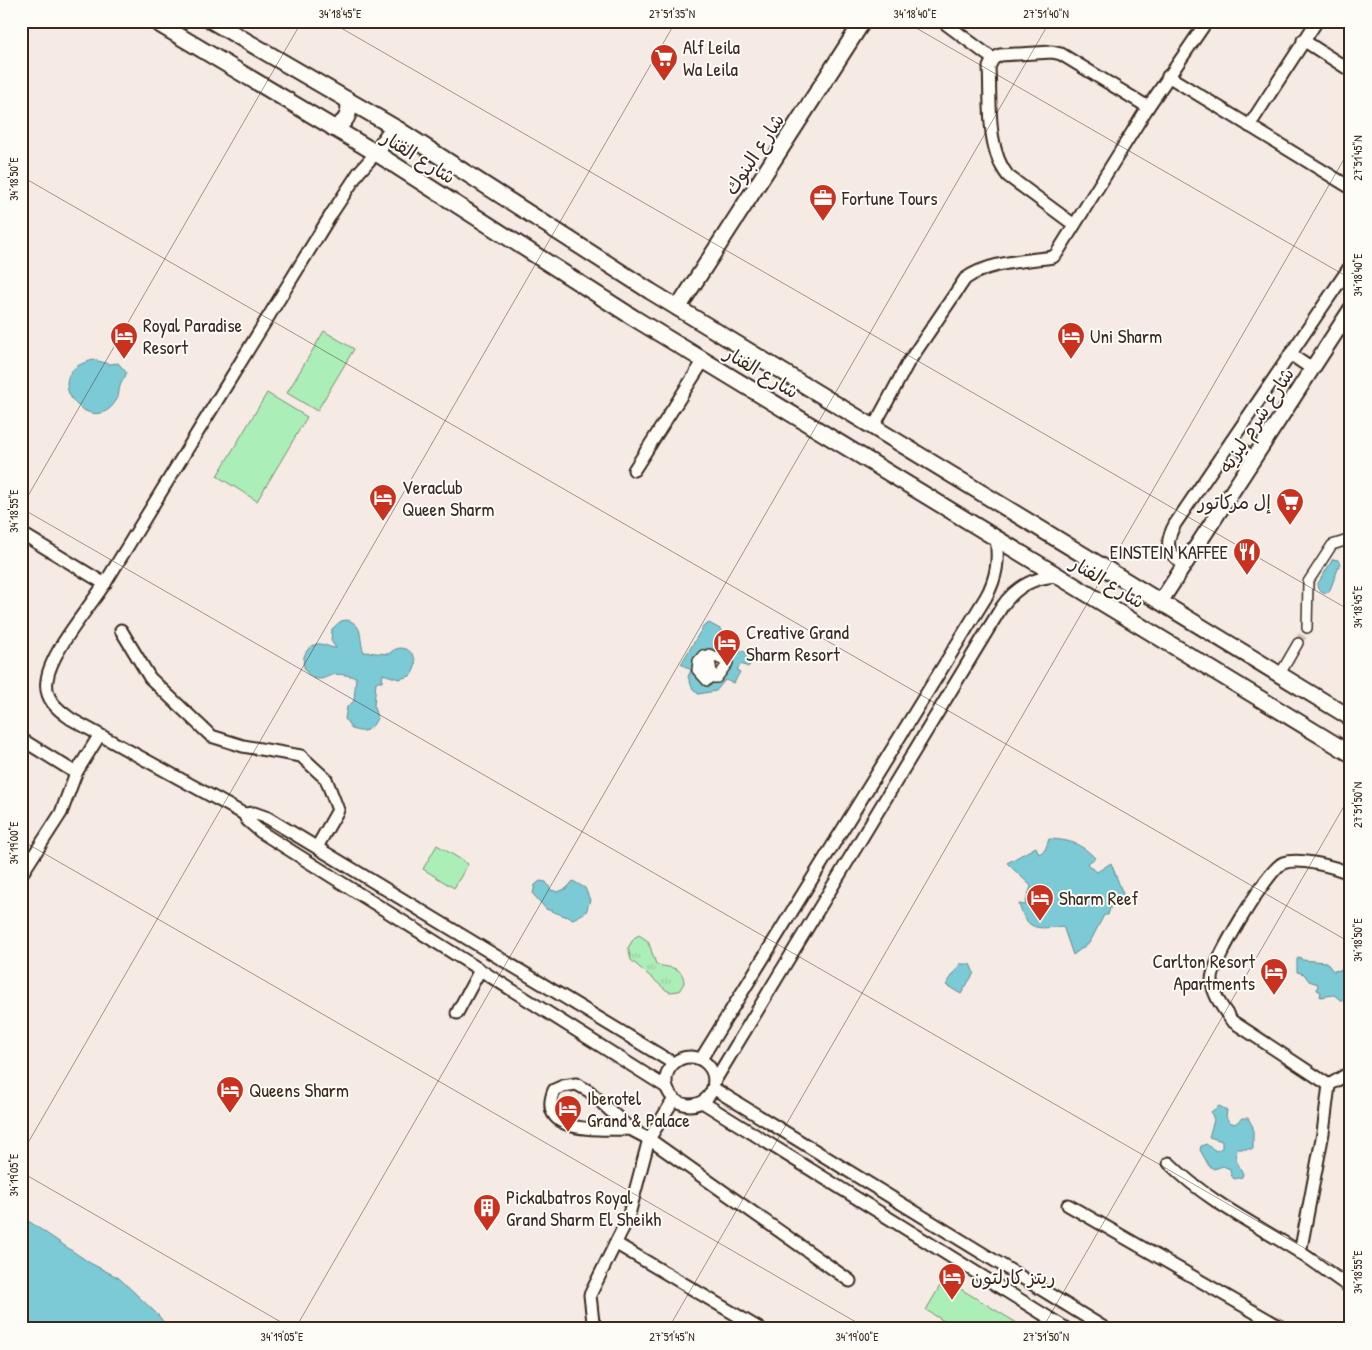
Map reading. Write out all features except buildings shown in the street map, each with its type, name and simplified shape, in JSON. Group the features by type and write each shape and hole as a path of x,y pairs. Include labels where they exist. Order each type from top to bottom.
{"main road":[{"name":"شارع الفنار","path":"154,21 376,153 704,360 1351,754"},
{"name":"شارع الفنار","path":"212,21 399,130 678,308 1351,718"},
{"name":"شارع البنوك","path":"678,308 864,21"},
{"path":"333,128 347,118 349,112 348,100"},
{"path":"376,153 388,135 399,130"}],"street":[{"path":"942,21 993,59"},
{"path":"874,426 908,363 965,279 971,274 997,266 1053,257 1168,76 1207,21"},
{"path":"1249,126 1303,40 1311,23"},
{"path":"1303,40 1351,71"},
{"path":"1073,224 1008,176 1001,167 994,152 989,67 993,59 1000,55 1052,52 1060,54 1148,107"},
{"path":"1168,76 1351,188"},
{"path":"376,153 359,172 336,205 105,584 51,664 46,681 49,697 58,710 99,736 244,814 254,813 268,818 673,1063"},
{"path":"1184,565 1169,550 1170,532 1351,265"},
{"name":"شارع شرم ليزيه","path":"1161,602 1351,309"},
{"path":"1290,354 1312,369"},
{"path":"634,470 704,360"},
{"path":"1230,442 1254,458"},
{"path":"21,533 105,584"},
{"path":"701,1059 986,597 996,576 998,565 996,538"},
{"path":"1308,628 1308,582 1332,546 1351,539"},
{"path":"702,1102 1001,608 1013,593 1029,582 1058,576"},
{"path":"121,630 150,678 211,736 243,746 301,756 326,779 338,810 317,847"},
{"path":"1280,674 1298,643"},
{"path":"21,875 60,813 76,773 99,736"},
{"path":"21,739 76,773"},
{"path":"244,814 247,820 261,832 666,1088 674,1100 685,1104 702,1102 1066,1329"},
{"path":"1328,1085 1232,1021 1222,1007 1211,979 1215,966 1253,898 1274,869 1284,862 1313,863 1351,874"},
{"path":"457,1013 480,970"},
{"path":"666,1088 667,1073 673,1063 684,1057 701,1059 711,1069 713,1085"},
{"path":"1328,1085 1351,1072"},
{"path":"630,1129 581,1130 565,1124 556,1117 551,1108 554,1090 576,1084 589,1091 630,1129 649,1139 850,1281"},
{"path":"713,1085 1106,1329"},
{"path":"1300,1253 1323,1133 1328,1085"},
{"path":"599,1329 593,1322 590,1295 628,1218 649,1139 674,1100"},
{"path":"1169,1163 1191,1185 1266,1234 1300,1253 1351,1288"},
{"path":"1068,1205 1284,1329"},
{"path":"615,1243 760,1329"}],"green space":[{"path":"324,331 354,349 317,411 287,393"},
{"path":"267,393 307,417 257,501 217,476"},
{"path":"437,845 468,864 454,888 423,869"},
{"path":"639,935 648,941 656,964 674,968 681,973 684,983 679,991 670,992 666,990 631,960 628,948 634,938"},
{"name":"ريتز كارلتون","path":"944,1279 1027,1329 957,1329 926,1310"}],"water":[{"path":"94,360 110,364 118,363 126,372 118,397 108,410 96,414 84,410 74,401 68,390 68,378 76,367"},
{"path":"1333,559 1338,560 1340,564 1329,592 1325,593 1318,589 1317,585"},
{"path":"341,621 353,622 359,629 364,652 389,654 400,648 406,649 411,652 415,663 410,676 399,679 383,674 382,682 376,682 374,706 377,718 370,728 364,731 352,729 345,719 347,707 354,701 356,677 337,674 317,679 309,675 304,665 305,655 312,646 320,644 336,648 331,641 332,629"},
{"path":"709,623 722,630 716,642 720,651 731,654 739,649 752,656 753,660 748,667 741,664 737,670 740,672 734,683 725,680 716,691 698,694 693,689 688,677 691,670 681,664 703,627","holes":["708,655 728,666 713,677"]},
{"path":"1049,839 1069,841 1084,849 1095,858 1087,864 1097,872 1111,863 1123,894 1121,904 1111,905 1108,915 1104,915 1090,942 1073,955 1063,926 1040,928 1035,927 1026,920 1019,904 1025,905 1031,886 1007,863 1036,847 1039,854 1045,850"},
{"path":"540,881 546,882 551,890 558,892 567,888 573,881 585,888 590,900 586,912 573,919 546,909 533,894 535,885"},
{"path":"1300,957 1302,960 1326,962 1333,971 1341,970 1343,974 1347,974 1351,979 1351,990 1346,996 1346,1000 1342,1001 1334,995 1320,997 1321,992 1317,990 1318,984 1309,981 1304,974 1297,972 1297,959"},
{"path":"960,964 970,964 974,973 961,994 946,985"},
{"path":"1219,1106 1227,1110 1226,1117 1229,1122 1235,1124 1242,1118 1248,1118 1253,1127 1253,1149 1237,1149 1236,1160 1243,1174 1242,1177 1234,1179 1230,1169 1223,1166 1214,1169 1209,1166 1200,1150 1201,1146 1206,1144 1216,1151 1222,1148 1222,1141 1209,1137 1214,1120 1211,1112"},
{"path":"21,1216 90,1263 119,1278 158,1315 169,1329 21,1329"}],"tunnel":[{"path":"1298,643 1307,628"}],"place":[{"name":"Alf Leila Wa Leila","path":"664,82"},
{"name":"Fortune Tours","path":"823,222"},
{"name":"Royal Paradise Resort","path":"124,360"},
{"name":"Uni Sharm","path":"1071,360"},
{"name":"Veraclub Queen Sharm","path":"383,522"},
{"name":"إل مركاتور","path":"1290,526"},
{"name":"EINSTEIN KAFFEE","path":"1247,576"},
{"name":"Creative Grand Sharm Resort","path":"727,667"},
{"name":"Sharm Reef","path":"1040,922"},
{"name":"Carlton Resort Apartments","path":"1274,996"},
{"name":"Queens Sharm","path":"230,1114"},
{"name":"Iberotel Grand & Palace","path":"568,1133"},
{"name":"Pickalbatros Royal Grand Sharm El Sheikh","path":"487,1232"},
{"name":"ريتز كارلتون","path":"952,1301"}]}
